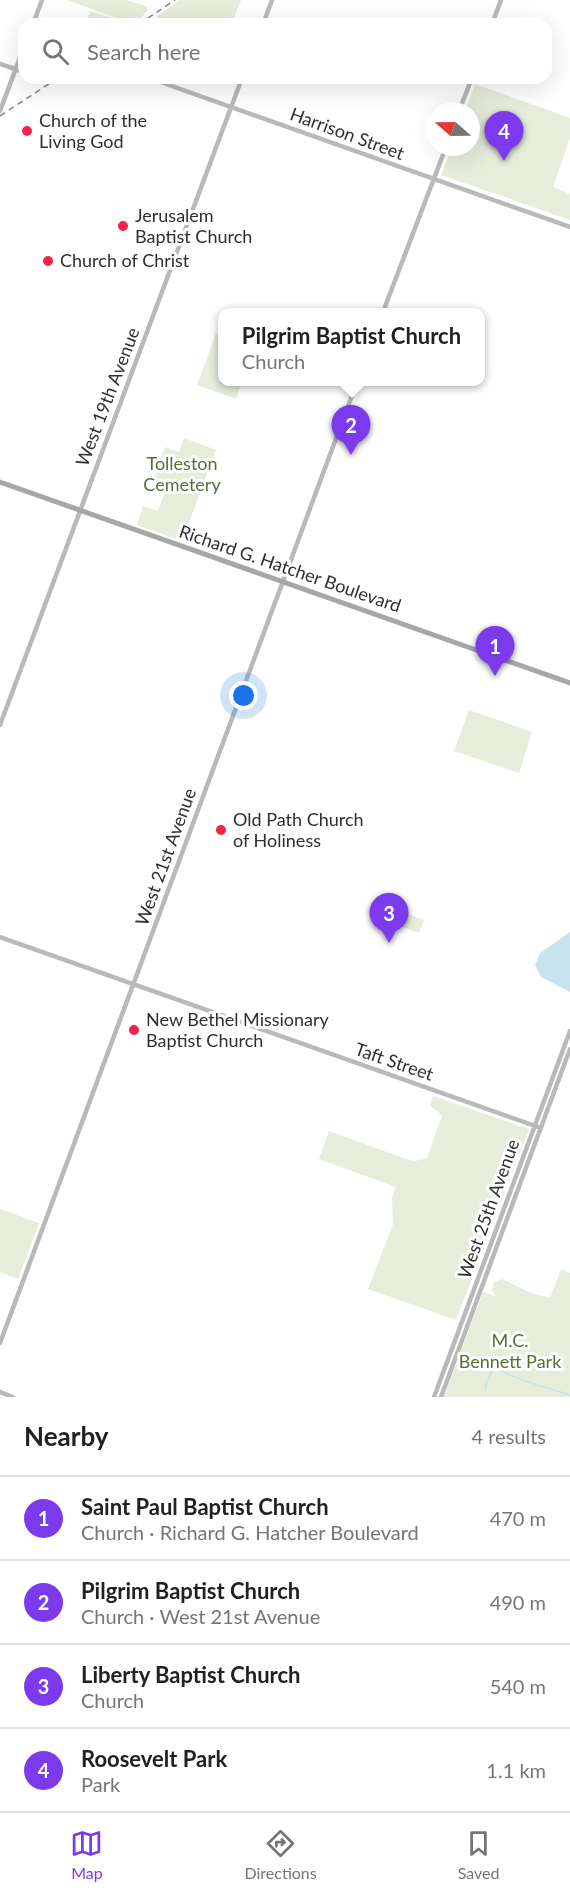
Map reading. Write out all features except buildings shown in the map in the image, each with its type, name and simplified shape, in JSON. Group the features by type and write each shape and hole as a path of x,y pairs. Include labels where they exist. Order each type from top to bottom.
{"main road":[{"name":"Richard G. Hatcher Boulevard","path":"0,483 570,683"}],"street":[{"path":"35,18 42,0"},
{"path":"265,18 272,0"},
{"path":"494,18 501,0"},
{"path":"0,111 18,62"},
{"path":"0,64 18,70"},
{"name":"Harrison Street","path":"166,84 570,227"},
{"name":"West 19th Avenue","path":"0,725 240,84"},
{"path":"463,102 470,84"},
{"path":"385,308 443,156"},
{"name":"West 21st Avenue","path":"0,1343 355,386"},
{"name":"Taft Street","path":"0,937 541,1128"},
{"name":"West 25th Avenue","path":"435,1397 570,1031"},
{"name":"West 25th Avenue","path":"441,1397 570,1049"},
{"path":"0,1392 13,1397"}],"green space":[{"path":"67,0 127,0 148,7 140,18 115,18"},
{"path":"180,0 241,0 234,18 157,18"},
{"path":"90,11 113,18 88,18"},
{"path":"475,84 570,118 570,138 553,187 570,194 570,220 441,175 448,156 480,156 480,102 468,102"},
{"path":"216,333 218,334 218,386 241,386 236,399 197,385"},
{"name":"Tolleston Cemetery","path":"184,438 216,450 182,541 137,525 143,506 158,511 166,490 152,484 165,447 179,452"},
{"path":"469,710 532,732 519,773 454,751"},
{"path":"394,909 424,920 419,933 389,922"},
{"path":"433,1096 529,1129 456,1320 368,1289 393,1224 392,1198 396,1187 319,1159 329,1131 406,1159 415,1161 427,1158 442,1116 430,1105"},
{"path":"0,1209 39,1223 18,1279 0,1272"},
{"name":"M.C. Bennett Park","path":"561,1269 570,1273 570,1397 444,1397 483,1292 497,1297 492,1291 494,1282 502,1279 531,1293 550,1298"}],"water":[{"path":"570,932 570,992 541,977 535,965 540,953"}],"waterway":[{"path":"485,1390 490,1375 501,1364 502,1371 510,1375 570,1395"}],"railway":[{"path":"148,18 175,0"},
{"path":"0,116 49,84"}],"place":[{"name":"Church of the Living God","path":"27,131"},
{"name":"Roosevelt Park","path":"504,161"},
{"name":"Jerusalem Baptist Church","path":"123,226"},
{"name":"Church of Christ","path":"48,261"},
{"name":"Pilgrim Baptist Church","path":"351,455"},
{"name":"Saint Paul Baptist Church","path":"495,676"},
{"name":"Old Path Church of Holiness","path":"221,830"},
{"name":"Liberty Baptist Church","path":"389,943"},
{"name":"New Bethel Missionary Baptist Church","path":"134,1030"}]}
